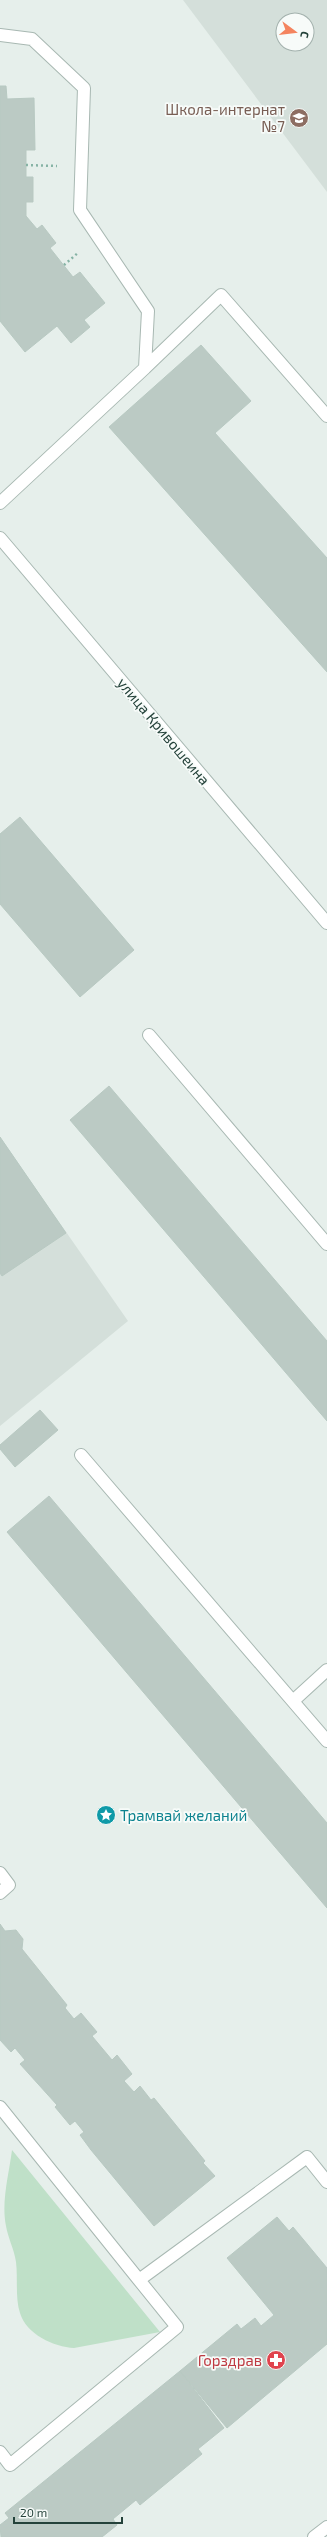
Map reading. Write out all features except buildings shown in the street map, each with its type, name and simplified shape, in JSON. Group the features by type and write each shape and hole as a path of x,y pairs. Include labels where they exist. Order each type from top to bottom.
{"street":[{"path":"0,35 32,39 84,88 80,210 148,311 145,368"},
{"path":"0,503 221,295 327,416"},
{"name":"улица Кривошеина","path":"0,538 327,923"},
{"path":"149,1034 327,1244"},
{"path":"81,1455 327,1741"},
{"path":"293,1701 327,1670"},
{"path":"0,1874 10,1885 0,1893"},
{"path":"0,2107 138,2280 177,2326 10,2465 0,2452"},
{"path":"138,2280 307,2157 327,2182"},
{"path":"314,2537 327,2527"}],"path":[{"path":"26,165 82,167"}],"shaded area":[{"name":"Школа-интернат №7","path":"183,0 327,0 327,192"},
{"path":"0,1137 128,1321 0,1426"}],"green space":[{"path":"12,2150 160,2332 74,2348 50,2342 34,2333 28,2327 23,2320 18,2307 16,2262 7,2230 4,2207"}],"place":[{"name":"Школа-интернат №7","path":"299,118"},
{"name":"Трамвай желаний","path":"106,1815"},
{"name":"Горздрав","path":"276,2360"}]}
